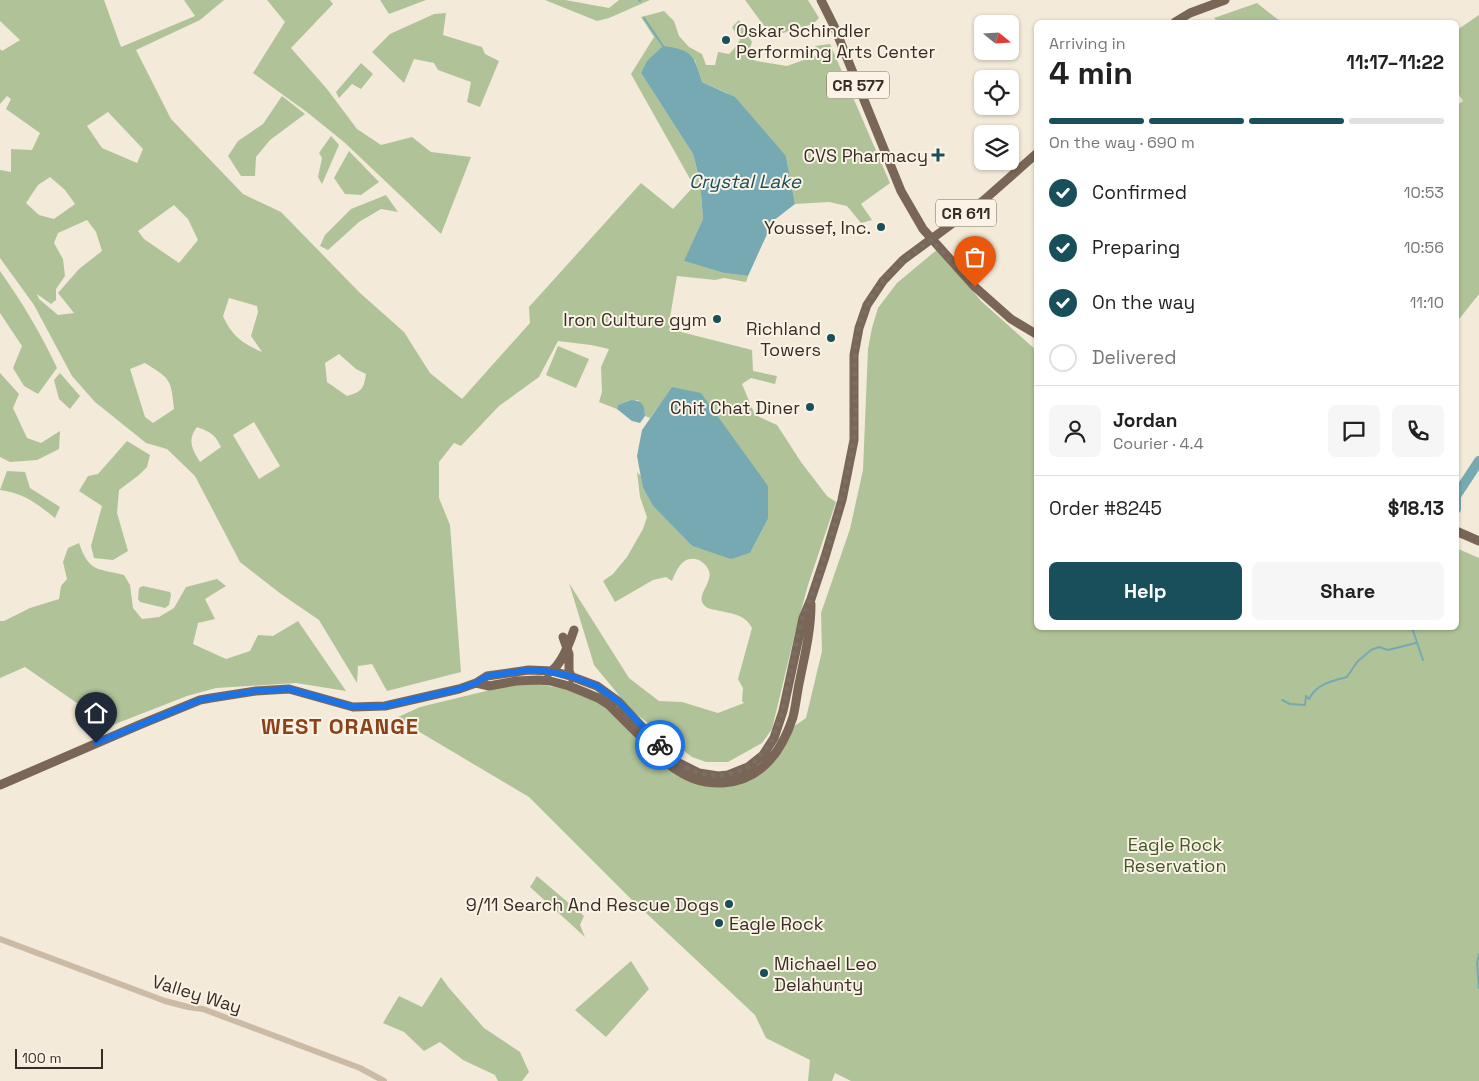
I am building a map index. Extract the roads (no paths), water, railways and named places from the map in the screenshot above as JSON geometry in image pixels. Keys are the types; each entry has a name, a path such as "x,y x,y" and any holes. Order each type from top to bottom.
{"main road":[{"name":"CR 577","path":"821,0 834,26 901,191 918,221 931,240 982,294 1012,319 1034,333"},
{"path":"1178,20 1190,13 1225,0"},
{"name":"CR 611","path":"0,785 200,700 256,691 289,689 349,706 372,707 396,704 476,683 487,676 528,670 552,671 597,686 619,702 673,760 699,773 718,776 728,775 748,766 763,755 774,738 783,711 802,618 811,599 833,531 847,477 854,432 854,355 857,336 862,319 874,293 903,260 984,200 1034,156"},
{"path":"1459,532 1479,542"},
{"name":"CR 611","path":"476,683 488,686 527,680 569,686 598,698 614,709 668,764 690,778 702,782 716,783 742,780 768,764 776,754 793,715 806,650 811,616 811,599"},
{"path":"492,685 503,678 541,675 555,669 567,648 574,630"},
{"path":"563,637 569,654 570,676 591,690 598,698"},
{"path":"787,688 798,686 795,683 800,653 797,645"}],"street":[{"name":"Valley Way","path":"0,938 164,1001 203,1009 360,1068 384,1081"}],"water":[{"name":"Crystal Lake","path":"663,46 681,50 691,55 702,82 735,97 786,156 795,204 773,221 748,276 724,273 684,261 703,219 700,181 693,154 641,73 647,61"},
{"path":"672,387 701,393 768,486 768,519 750,553 731,559 692,546 653,506 643,488 637,456 642,430"},
{"path":"631,400 640,402 643,406 645,416 640,423 632,421 617,409 618,405"}],"waterway":[{"path":"644,18 663,46"},
{"path":"1459,491 1479,461"},
{"path":"1413,630 1423,660"},
{"path":"1282,700 1290,704 1305,705 1306,696 1309,699 1320,687 1347,677 1357,662 1371,650 1379,647 1388,650 1416,643"},
{"path":"1479,954 1477,963 1479,988"}],"place":[{"name":"Oskar Schindler Performing Arts Center","path":"726,40"},
{"name":"CVS Pharmacy","path":"938,155"},
{"name":"Youssef, Inc.","path":"881,227"},
{"name":"Iron Culture gym","path":"717,319"},
{"name":"Richland Towers","path":"831,338"},
{"name":"Chit Chat Diner","path":"810,407"},
{"name":"9/11 Search And Rescue Dogs","path":"729,904"},
{"name":"Eagle Rock","path":"719,923"},
{"name":"Michael Leo Delahunty","path":"764,973"}],"district":[{"name":"WEST ORANGE","path":"340,726"}],"park label":[{"name":"Eagle Rock Reservation","path":"1175,854"}]}
